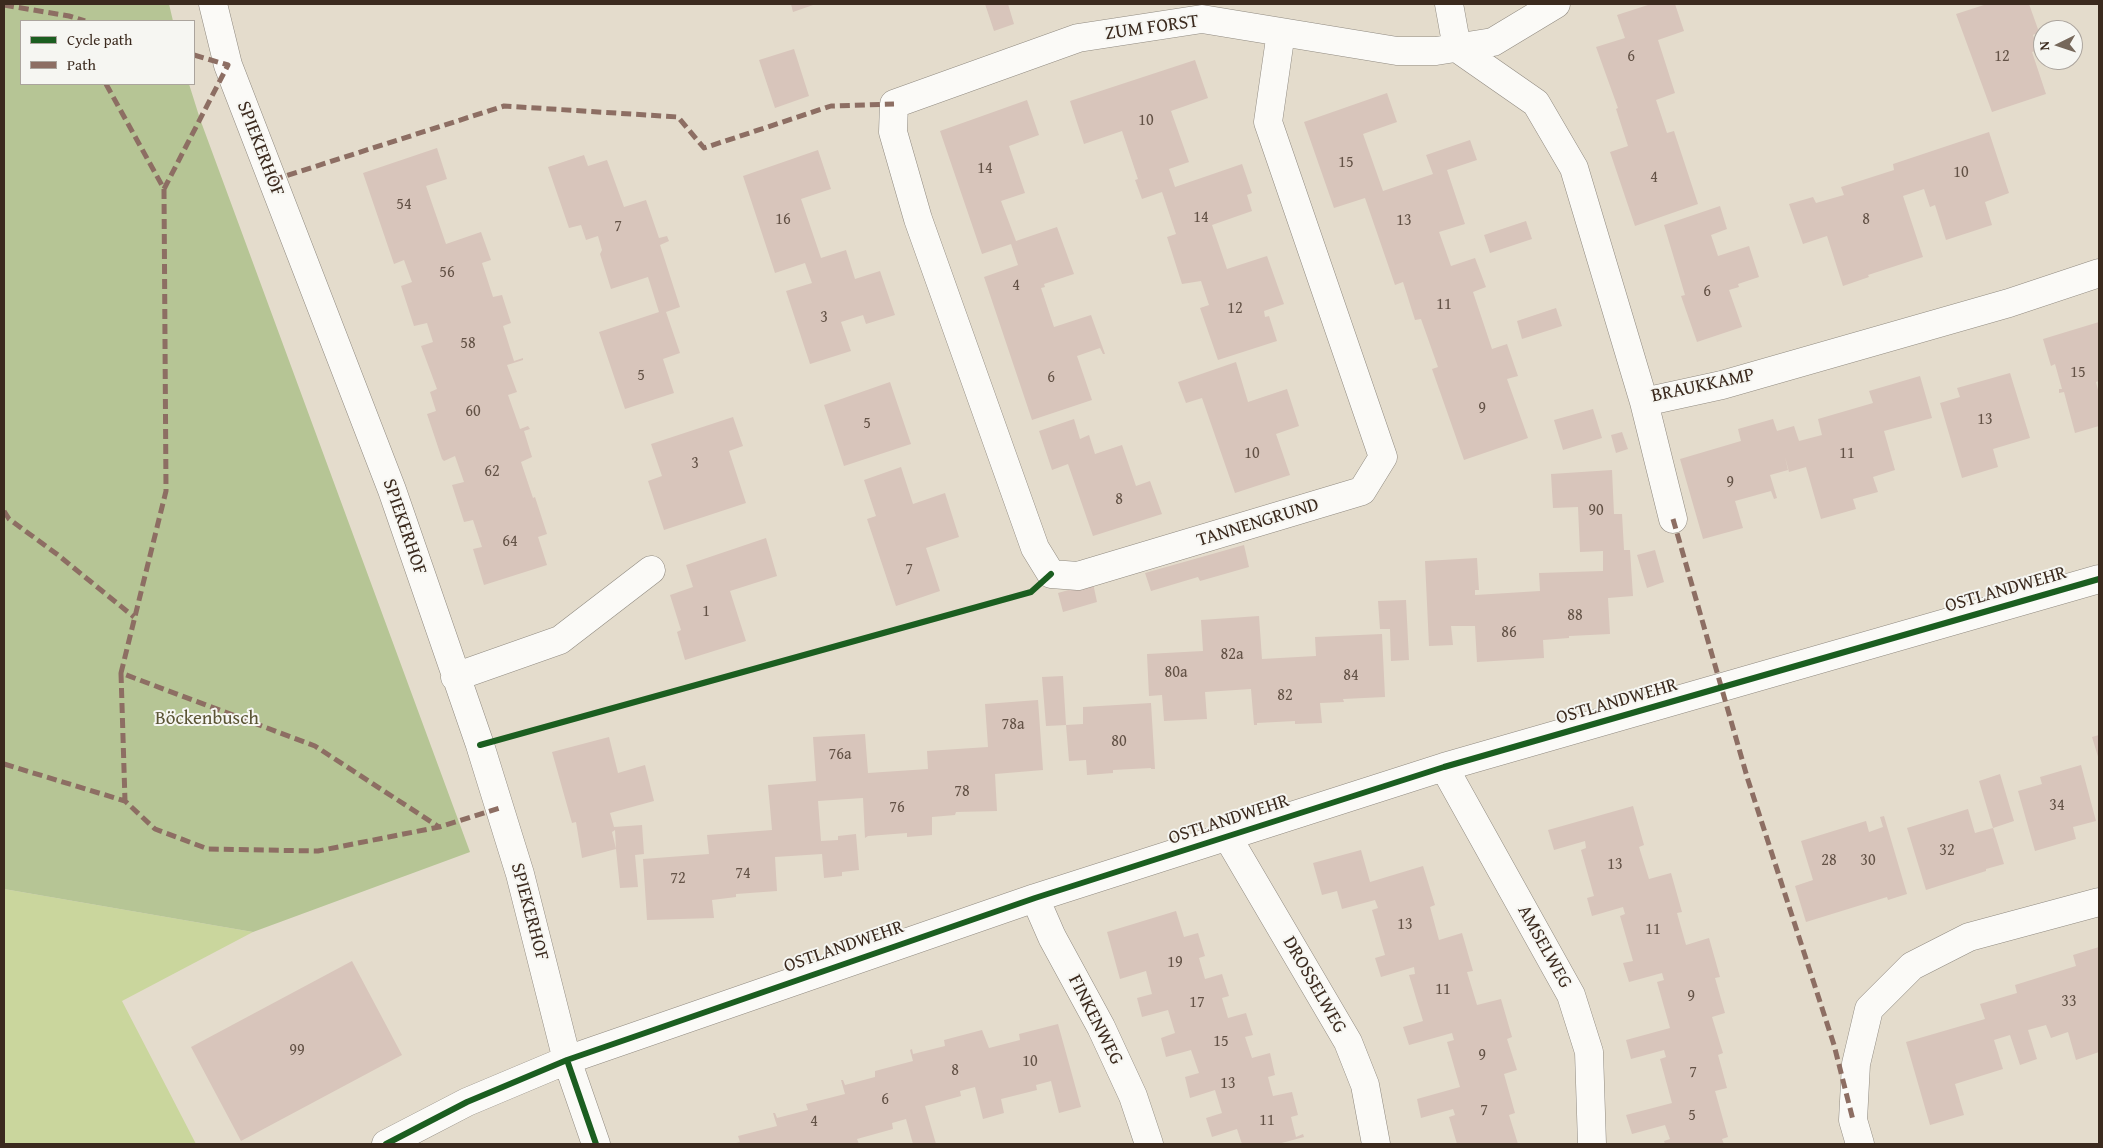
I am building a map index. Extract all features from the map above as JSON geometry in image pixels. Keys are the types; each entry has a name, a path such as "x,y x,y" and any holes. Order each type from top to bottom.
{"street":[{"name":"SPIEKERHOF","path":"213,4 228,66 392,490 480,745 517,864 567,1060 596,1144"},
{"path":"1449,4 1457,48"},
{"name":"ZUM FORST","path":"918,219 893,132 894,104 1078,38 1202,19 1397,51 1436,50 1493,42 1556,4"},
{"name":"TANNENGRUND","path":"918,219 1035,548 1052,574 1078,576 1362,491 1383,457 1268,122 1281,32"},
{"name":"BRAUKKAMP","path":"1457,48 1536,103 1574,168 1644,402 1722,385 2009,303 2099,273"},
{"path":"1644,402 1673,519"},
{"path":"455,677 560,640 651,570"},
{"name":"OSTLANDWEHR","path":"386,1144 467,1102 567,1060 1034,898 1444,767 2099,579"},
{"name":"AMSELWEG","path":"1444,767 1571,995 1589,1052 1592,1144"},
{"name":"DROSSELWEG","path":"1227,836 1348,1042 1365,1085 1376,1144"},
{"name":"FINKENWEG","path":"1034,898 1052,937 1101,1027 1133,1096 1149,1144"},
{"path":"1860,1144 1853,1120 1856,1064 1869,1008 1912,966 1969,937 2099,902"},
{"path":"1141,1144 1149,1144"}],"green space":[{"name":"Böckenbusch","path":"4,4 169,4 173,20 20,20 20,85 189,85 200,119 470,852 253,932 4,889"},
{"path":"4,889 253,932 122,1001 196,1144 4,1144"}],"building":[{"path":"791,4 816,4 793,12"},
{"path":"985,4 1008,4 1014,24 994,31"},
{"path":"1651,4 1675,4 1684,31 1658,40 1675,93 1656,100 1667,133 1674,131 1698,204 1635,226 1610,152 1628,146 1616,109 1618,108 1596,47 1625,38 1617,15"},
{"path":"1987,4 2029,4 2035,20 2033,20 2033,70 2038,70 2046,94 1992,112 1956,14"},
{"path":"794,49 809,96 775,108 759,60"},
{"path":"1195,60 1208,98 1171,111 1189,162 1169,169 1175,187 1242,164 1252,193 1247,195 1252,211 1212,225 1227,269 1267,256 1284,304 1264,311 1265,317 1269,316 1277,341 1218,360 1200,308 1209,305 1201,281 1182,284 1167,237 1176,234 1162,192 1142,199 1135,180 1138,179 1122,131 1084,144 1070,101"},
{"path":"1387,93 1397,122 1363,134 1383,191 1433,174 1426,155 1470,140 1477,160 1447,170 1465,224 1439,232 1451,266 1475,258 1486,287 1473,292 1492,349 1507,344 1518,376 1507,379 1528,438 1464,460 1432,369 1438,367 1421,319 1415,320 1403,282 1395,285 1365,198 1334,208 1304,122"},
{"path":"1027,100 1039,135 1009,146 1025,193 1001,201 1016,241 1057,227 1074,274 1044,284 1045,287 1041,288 1054,327 1091,315 1105,354 1103,354 1100,348 1077,356 1092,400 1032,420 984,277 1018,265 1011,244 982,254 940,131"},
{"path":"1989,132 2009,193 1985,202 1992,225 1946,240 1935,205 1930,207 1924,189 1903,196 1923,257 1868,275 1869,277 1843,286 1827,236 1803,244 1789,204 1813,197 1816,203 1844,195 1841,187 1894,170 1893,164"},
{"path":"437,148 447,179 426,186 446,244 481,232 491,260 482,263 493,297 502,295 511,323 503,326 514,361 523,358 523,360 507,365 517,392 508,395 520,429 528,426 530,429 524,431 532,457 521,462 547,534 538,537 547,565 484,585 473,549 482,547 473,520 464,522 452,485 464,482 455,456 444,461 442,459 427,414 436,411 430,392 437,389 421,346 433,342 427,323 414,326 401,286 412,282 404,260 394,264 363,173"},
{"path":"818,150 831,189 801,199 821,258 846,250 855,279 880,271 895,315 866,324 863,315 841,322 851,351 810,364 786,291 812,283 805,263 775,273 743,176"},
{"path":"584,155 588,166 607,160 624,207 646,200 659,238 667,236 669,241 660,245 680,307 666,312 680,353 663,359 674,393 625,409 599,332 659,312 648,277 611,289 600,254 602,250 598,236 586,240 581,225 569,228 548,167"},
{"path":"1720,206 1727,229 1711,235 1718,256 1749,246 1759,277 1738,284 1739,287 1729,290 1742,327 1697,342 1681,296 1685,295 1664,225"},
{"path":"1526,221 1532,239 1490,253 1484,235"},
{"path":"1556,308 1562,326 1522,339 1517,321"},
{"path":"2099,322 2099,381 2096,382 2099,394 2099,426 2075,433 2064,392 2059,393 2059,389 2062,389 2055,364 2051,366 2043,339"},
{"path":"1236,362 1248,402 1287,389 1299,426 1276,434 1290,475 1235,493 1202,398 1186,403 1178,382"},
{"path":"2010,373 2030,438 1993,449 1998,467 1962,478 1940,403 1960,397 1957,388"},
{"path":"1920,376 1932,418 1884,431 1895,470 1873,477 1878,492 1853,499 1856,509 1821,519 1806,467 1789,472 1785,457 1788,470 1770,475 1777,498 1774,499 1771,491 1735,501 1743,528 1703,539 1680,459 1741,441 1738,429 1773,419 1777,431 1794,426 1799,441 1822,435 1818,419 1873,403 1869,391"},
{"path":"890,382 911,444 844,466 824,405"},
{"path":"1593,409 1602,438 1563,450 1554,420"},
{"path":"733,417 743,446 729,451 746,503 664,530 648,481 662,476 651,444"},
{"path":"1074,419 1080,439 1089,435 1095,454 1122,445 1136,486 1150,481 1162,514 1093,536 1068,464 1052,470 1039,431"},
{"path":"1622,432 1628,449 1616,453 1611,435"},
{"path":"901,467 913,504 945,493 959,537 926,548 940,591 896,606 867,519 876,516 864,480"},
{"path":"1612,470 1614,514 1622,514 1624,550 1630,550 1633,596 1608,598 1610,634 1569,636 1569,638 1543,640 1544,658 1477,662 1475,626 1451,626 1453,645 1429,646 1425,561 1477,558 1479,590 1475,590 1475,595 1540,591 1539,573 1603,571 1603,551 1580,552 1578,507 1553,508 1551,474"},
{"path":"766,538 777,576 730,591 746,641 685,660 677,632 681,630 670,595 693,587 686,565"},
{"path":"1244,545 1249,567 1200,581 1198,577 1151,591 1145,573"},
{"path":"1655,550 1664,582 1647,588 1637,555"},
{"path":"1093,583 1097,602 1063,612 1058,593"},
{"path":"1406,600 1409,660 1391,661 1390,629 1380,629 1378,601"},
{"path":"1259,616 1262,659 1316,656 1315,637 1382,634 1385,697 1343,699 1344,702 1320,703 1322,723 1295,724 1295,721 1257,723 1257,725 1254,725 1251,689 1205,692 1207,719 1164,721 1162,695 1149,696 1147,654 1203,651 1201,620"},
{"path":"1063,676 1066,725 1046,726 1042,677"},
{"path":"1038,700 1043,770 995,774 997,811 956,812 955,815 932,817 932,835 907,837 907,833 868,836 865,838 863,798 818,801 821,841 838,840 838,836 856,834 859,870 842,872 842,876 824,878 822,854 775,857 777,891 736,894 736,897 712,900 714,918 647,920 643,859 709,854 707,835 772,830 768,785 816,781 813,737 865,734 868,773 928,769 927,751 988,747 985,704"},
{"path":"1151,703 1155,769 1113,770 1113,773 1087,775 1086,760 1069,761 1066,725 1083,724 1083,707"},
{"path":"2099,735 2099,760 2092,737"},
{"path":"609,737 618,773 645,765 654,801 610,813 614,827 642,825 644,854 635,855 638,887 620,888 616,849 582,858 576,822 572,823 552,752","holes":["615,830 616,849 612,832"]},
{"path":"2081,765 2096,821 2073,827 2076,839 2035,851 2018,791 2042,784 2040,777"},
{"path":"2000,774 2014,821 1993,828 1979,781"},
{"path":"1633,806 1644,845 1639,847 1649,879 1671,873 1682,912 1677,913 1686,945 1709,938 1720,977 1715,978 1725,1013 1712,1017 1723,1053 1718,1055 1727,1088 1715,1091 1728,1137 1722,1139 1724,1144 1665,1144 1664,1141 1670,1139 1665,1125 1632,1134 1626,1115 1672,1103 1660,1059 1666,1057 1664,1050 1631,1059 1626,1040 1670,1028 1657,982 1664,980 1662,973 1629,982 1623,963 1633,961 1620,916 1625,914 1623,907 1592,916 1587,898 1594,896 1581,850 1586,848 1585,841 1554,850 1548,830"},
{"path":"1968,809 1975,833 1993,828 2004,864 1926,890 1907,828"},
{"path":"1884,816 1907,894 1888,900 1887,897 1806,922 1795,886 1813,880 1801,841 1866,821 1869,832 1883,827 1880,817"},
{"path":"1361,850 1370,882 1423,866 1435,905 1430,907 1439,940 1462,933 1473,971 1467,972 1477,1005 1501,999 1512,1037 1507,1039 1517,1070 1504,1074 1515,1113 1509,1115 1518,1144 1457,1144 1449,1117 1455,1115 1453,1109 1421,1118 1417,1099 1460,1087 1447,1042 1454,1040 1452,1033 1409,1045 1403,1027 1423,1021 1409,975 1415,974 1414,967 1381,977 1375,958 1385,955 1372,910 1378,908 1375,900 1342,909 1337,891 1322,895 1313,863"},
{"path":"1176,911 1184,937 1198,933 1205,956 1199,958 1205,979 1222,974 1229,996 1222,998 1228,1018 1246,1013 1253,1035 1245,1037 1252,1058 1270,1053 1275,1075 1268,1077 1273,1096 1292,1092 1298,1115 1291,1117 1296,1137 1303,1134 1304,1137 1278,1144 1242,1144 1237,1129 1212,1137 1206,1118 1222,1113 1215,1090 1190,1098 1185,1077 1199,1073 1191,1050 1166,1057 1161,1038 1175,1033 1168,1010 1142,1017 1137,998 1152,994 1146,971 1120,979 1107,932"},
{"path":"2099,947 2099,1052 2076,1060 2068,1032 2051,1038 2046,1025 2028,1030 2037,1059 2020,1065 2010,1035 1994,1040 2003,1069 1955,1084 1964,1115 1930,1125 1906,1042 1985,1019 1980,1004 2017,993 2015,985 2076,966 2073,955"},
{"path":"352,961 402,1055 241,1141 191,1047"},
{"path":"1058,1024 1081,1107 1059,1113 1051,1081 1036,1085 1037,1090 1001,1099 1004,1113 983,1119 975,1087 960,1091 961,1096 925,1106 936,1144 913,1144 906,1119 892,1123 893,1129 857,1139 859,1144 732,1144 740,1142 738,1136 777,1126 773,1113 775,1113 777,1118 808,1110 806,1104 845,1094 841,1080 843,1080 845,1085 875,1077 875,1071 913,1061 910,1050 912,1049 913,1054 945,1046 944,1040 982,1030 989,1048 1020,1040 1019,1034"}],"marked path":[{"path":"4,5 69,16 82,20"},
{"path":"164,189 228,65 195,55"},
{"path":"107,85 164,189 166,491 121,673 315,746 439,827"},
{"path":"273,180 504,106 678,117 704,148 831,106 894,104"},
{"path":"4,511 9,519 58,555 134,617"},
{"path":"1673,519 1748,780 1834,1045 1853,1120"},
{"path":"121,673 125,801"},
{"path":"4,764 125,801 155,829 208,849 318,851 439,827 500,808"}],"cycle path":[{"path":"480,745 1031,592 1051,574"},
{"path":"386,1144 467,1102 567,1060 1035,898 1444,767 2099,579"},
{"path":"567,1060 596,1144"}]}
